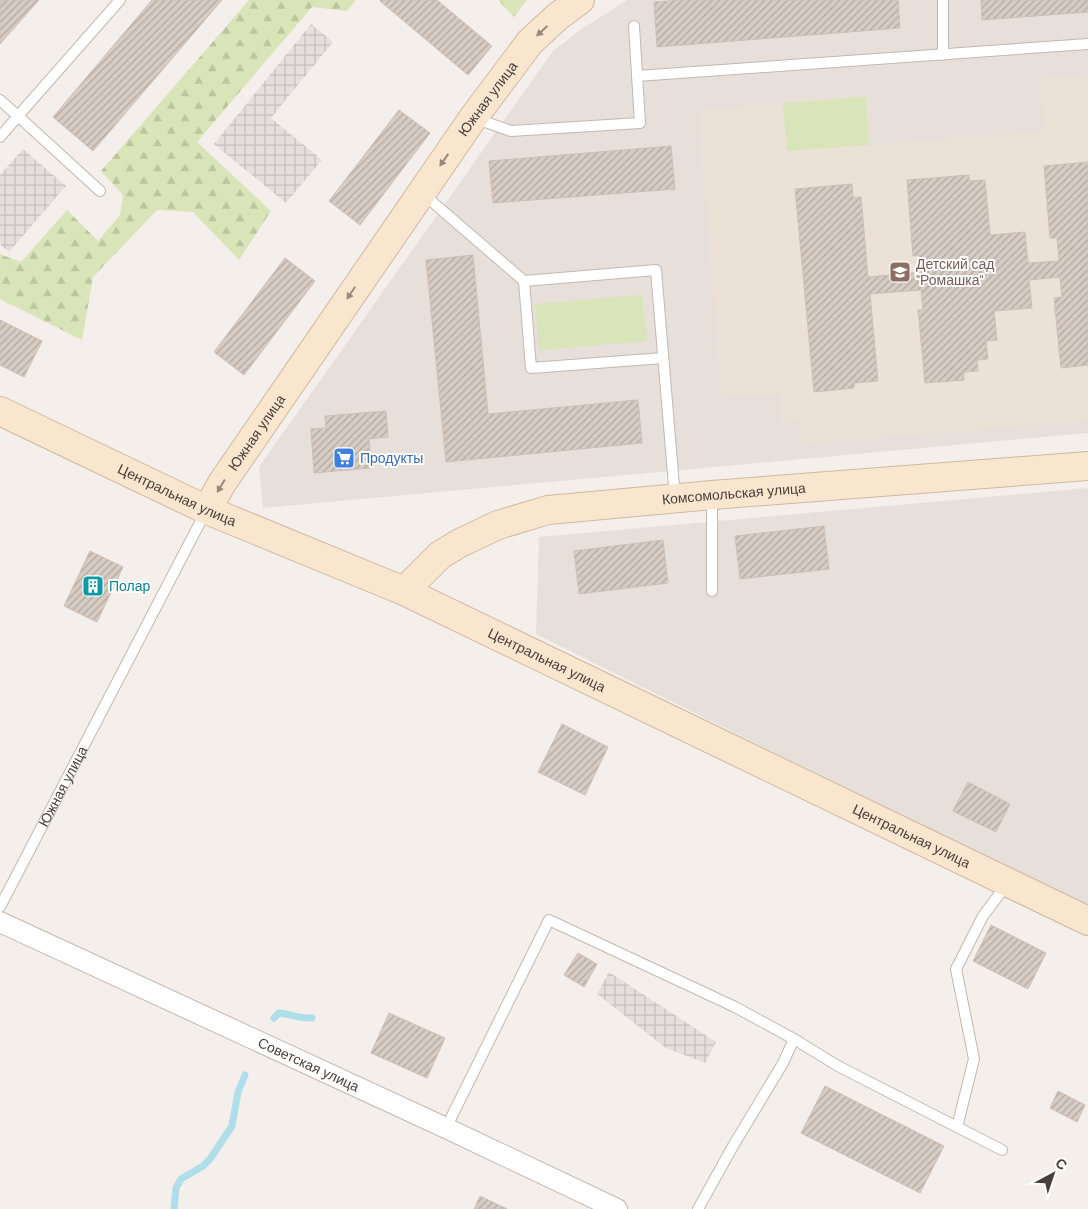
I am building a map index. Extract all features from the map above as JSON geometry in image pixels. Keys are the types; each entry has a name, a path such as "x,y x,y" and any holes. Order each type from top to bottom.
{"street":[{"name":"Южная улица","path":"207,510 227,475 473,118 530,42 556,17 580,0"},
{"name":"Центральная улица","path":"0,410 207,510 404,591 1088,922"},
{"name":"Комсомольская улица","path":"404,591 440,554 498,525 548,510 675,498 1088,466"},
{"name":"Советская улица","path":"0,922 617,1209"}],"lane":[{"path":"0,137 120,0"},
{"path":"943,0 943,54"},
{"path":"473,118 511,131 640,123 634,26"},
{"path":"637,76 1088,44"},
{"path":"0,100 100,191"},
{"path":"421,192 524,280 656,270 675,498"},
{"path":"524,280 531,368 663,358"},
{"path":"712,495 712,591"},
{"name":"Южная улица","path":"0,907 207,510"},
{"path":"957,1127 974,1059 956,969 983,916 1008,883"},
{"path":"446,1128 549,920 735,1007 794,1039 838,1066 1002,1150"},
{"path":"698,1209 783,1063 794,1039"}],"shaded area":[{"path":"627,0 1088,0 1088,433 263,508 259,467 553,51 583,28"},
{"path":"311,24 333,42 271,118 322,160 286,203 214,144"},
{"name":"Детский сад \"Ромашка\"","path":"1088,74 1088,421 802,444 800,421 782,422 779,394 722,398 699,110 783,103 787,151 1044,131 1040,78"},
{"path":"23,149 66,186 9,252 0,244 0,175"},
{"path":"1088,488 1088,909 536,634 539,537"},
{"path":"609,972 716,1042 705,1063 666,1048 597,994"}],"green space":[{"path":"249,0 356,0 347,11 312,7 197,142 271,211 239,260 193,212 157,210 93,277 82,340 0,299 0,254 21,262 67,210 98,241 120,215 123,195 101,171"},
{"path":"498,0 527,0 514,17"},
{"path":"866,97 869,145 787,151 783,103"},
{"path":"642,295 647,341 539,350 535,304"}],"building":[{"path":"0,0 39,0 0,44"},
{"path":"152,0 222,0 93,151 53,117"},
{"path":"381,0 437,0 492,46 468,75"},
{"path":"684,0 898,0 900,28 657,47 654,2"},
{"path":"981,0 1088,0 1088,12 982,20"},
{"path":"399,110 430,133 360,225 329,201"},
{"path":"671,146 675,189 493,203 489,161"},
{"path":"1088,162 1088,365 1061,368 1054,298 1062,297 1060,277 1029,280 1032,308 994,311 997,340 986,341 988,359 977,360 978,371 964,372 964,380 925,383 918,310 923,310 921,290 870,294 878,381 854,383 854,388 814,392 795,189 852,184 853,197 861,197 868,277 921,272 919,255 913,256 907,180 969,175 969,181 985,180 990,235 1025,232 1028,263 1059,261 1057,238 1050,238 1044,166"},
{"path":"473,255 488,414 638,400 642,443 446,462 426,260"},
{"path":"285,258 315,281 244,375 214,352"},
{"path":"0,320 42,341 24,377 0,365"},
{"path":"386,411 388,437 369,439 371,468 314,473 311,429 326,428 325,416"},
{"path":"824,526 829,569 740,579 735,536"},
{"path":"663,540 668,583 579,594 574,551"},
{"name":"Полар","path":"90,551 123,567 97,622 64,606"},
{"path":"562,724 608,747 585,795 538,772"},
{"path":"968,782 1010,804 996,832 953,811"},
{"path":"991,925 1046,953 1028,989 973,961"},
{"path":"578,953 597,964 584,987 564,975"},
{"path":"389,1013 445,1038 427,1078 371,1053"},
{"path":"825,1086 944,1146 920,1193 801,1133"},
{"path":"1058,1091 1085,1105 1077,1122 1050,1108"},
{"path":"480,1196 507,1209 474,1209"}],"waterway":[{"path":"274,1018 279,1013 312,1018"},
{"path":"174,1209 176,1188 181,1179 203,1166 210,1159 232,1126 238,1092 245,1075"}],"place":[{"name":"Детский сад \"Ромашка\"","path":"900,272"},
{"name":"Продукты","path":"344,458"},
{"name":"Полар","path":"93,586"}]}
